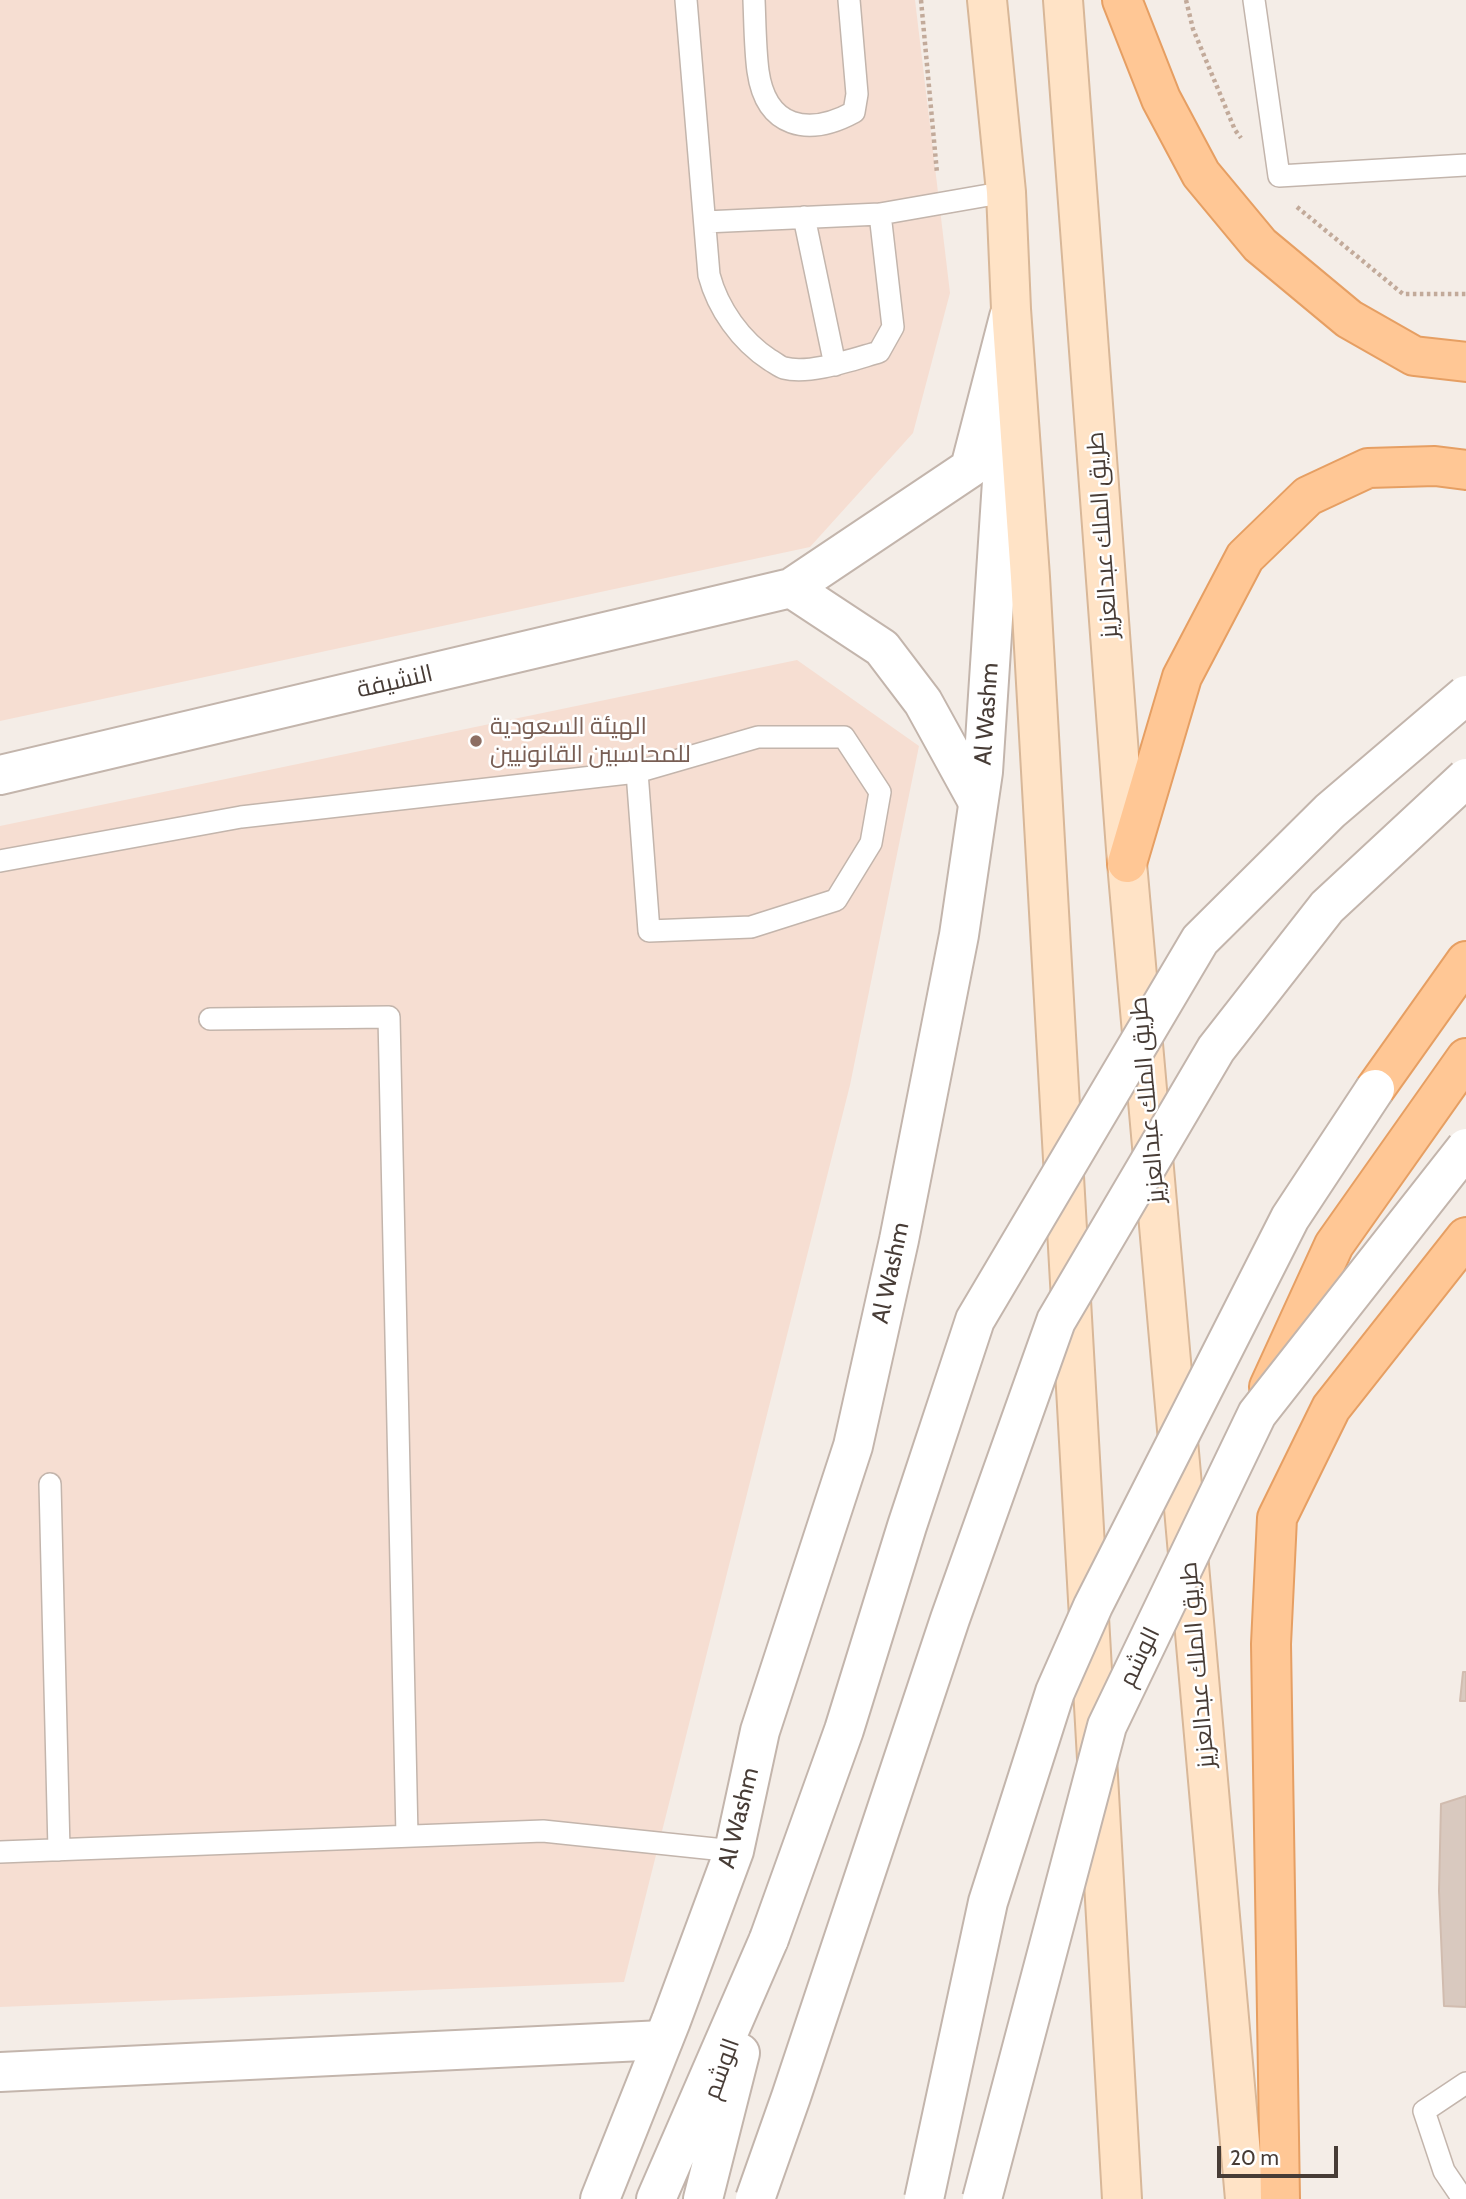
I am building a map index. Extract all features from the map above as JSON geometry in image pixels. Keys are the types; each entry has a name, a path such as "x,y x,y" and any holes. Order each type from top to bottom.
{"main road":[{"path":"987,0 1006,192 1011,309 1031,591 1122,2199"},
{"name":"طريق الملك عبدالعزيز","path":"1063,0 1127,863 1244,2199"},
{"path":"1122,0 1161,99 1201,174 1260,245 1349,319 1466,388"},
{"path":"1414,356 1466,362"},
{"path":"1127,863 1182,677 1245,556 1308,496 1368,468 1435,466 1466,470"},
{"path":"1376,1089 1466,961"},
{"path":"1257,1414 1334,1245 1466,1058"},
{"path":"1280,2199 1271,1644 1277,1518 1331,1408 1466,1237"}],"street":[{"path":"978,802 923,702 882,648 791,588 970,468 1011,309"},
{"name":"Al Washm","path":"600,2199 734,1851 760,1731 853,1446 907,1200 959,935 983,772 1001,520 1011,309"},
{"name":"النشيفة","path":"0,775 791,588"},
{"path":"656,2199 769,1939 844,1730 975,1320 1200,940 1330,811 1466,695"},
{"path":"755,2199 950,1619 1056,1321 1216,1049 1327,907 1466,778"},
{"path":"924,2199 988,1902 1055,1692 1093,1606 1290,1218 1376,1089"},
{"name":"الوشم","path":"982,2199 1107,1726 1257,1414 1466,1148"},
{"path":"703,2199 769,1939"},
{"name":"الوشم","path":"674,2199 769,1939"},
{"path":"0,2071 663,2040"}],"lane":[{"path":"686,0 709,275 714,294 752,348 783,368 835,365 879,352 893,327 880,214"},
{"path":"754,0 758,73 767,99 777,113 790,123 813,127 854,112 857,94 849,0"},
{"path":"1254,0 1279,176 1466,165"},
{"path":"705,222 880,214 1006,192"},
{"path":"804,217 835,365"},
{"path":"0,861 241,817 637,772 758,737 844,737 880,792 871,843 836,900 751,927 649,931 637,772"},
{"path":"210,1019 389,1017 407,1836"},
{"path":"50,1484 59,1850"},
{"path":"0,1852 542,1831 734,1851"},
{"path":"1463,2199 1444,2171 1424,2111 1466,2083"}],"path":[{"path":"921,0 940,203"}],"shaded area":[{"path":"0,0 915,0 950,293 913,433 810,547 0,721"},
{"path":"797,660 919,746 850,1085 624,1982 0,2007 0,826"}],"building":[{"path":"1463,1672 1466,1672 1466,1701 1460,1701"},
{"path":"1466,1796 1466,2007 1444,2006 1439,1891 1441,1804"}],"place":[{"name":"الهيئة السعودية للمحاسبين القانونيين","path":"476,741"}]}
